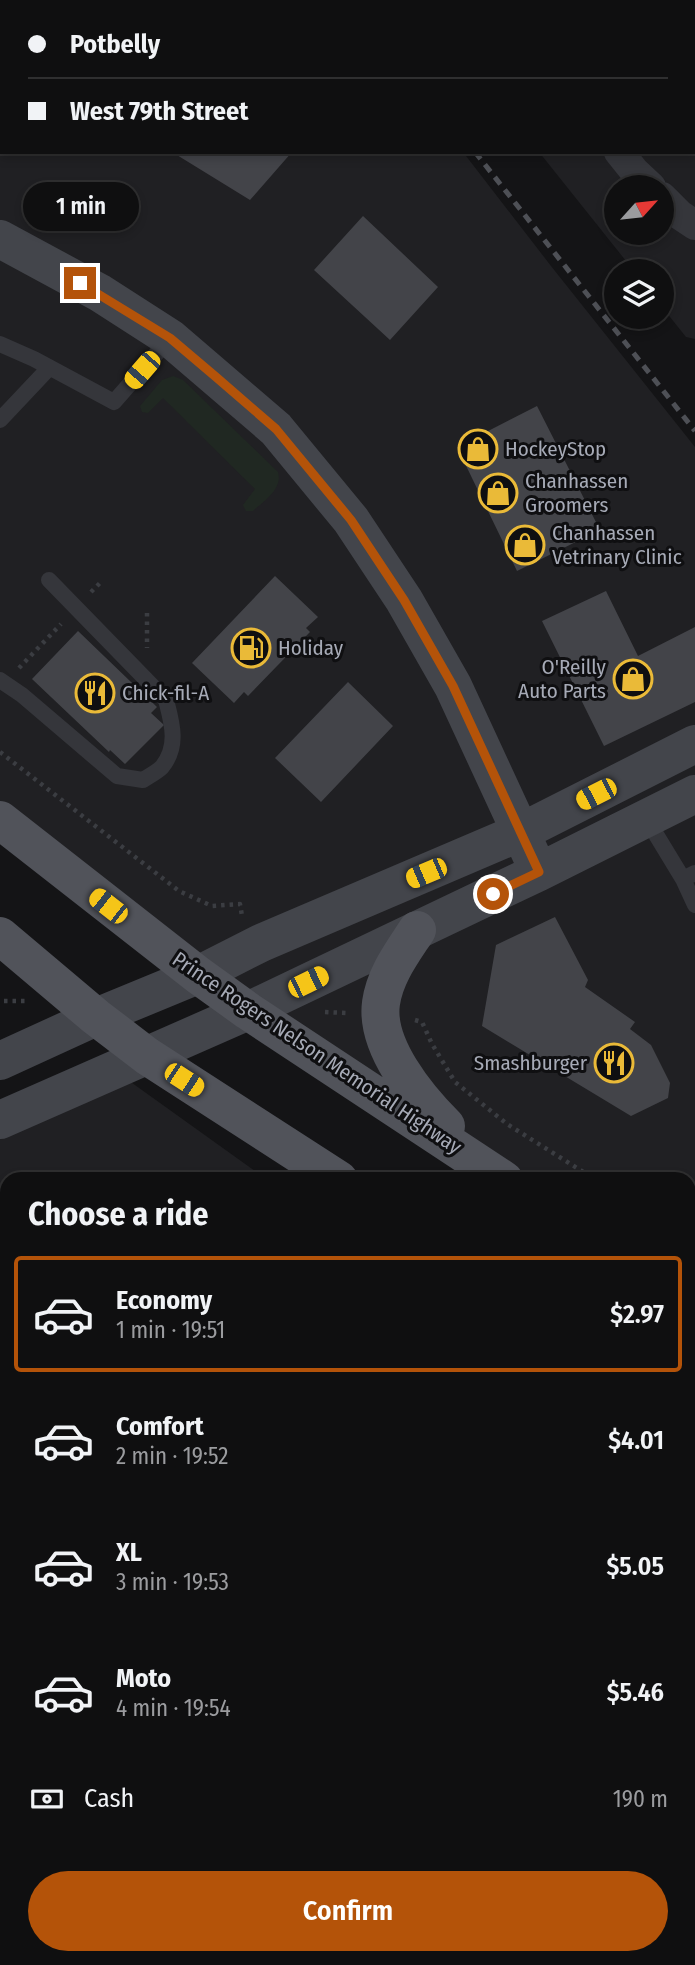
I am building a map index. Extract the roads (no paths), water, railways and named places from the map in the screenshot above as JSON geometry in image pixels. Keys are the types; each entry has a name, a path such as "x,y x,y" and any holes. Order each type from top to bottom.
{"main road":[{"name":"Prince Rogers Nelson Memorial Highway","path":"0,820 248,1011 492,1172"},
{"path":"417,930 392,969 382,1002 383,1029 392,1055 413,1088 443,1123 495,1172"},
{"path":"0,936 147,1056 327,1172"}],"street":[{"path":"620,154 638,175"},
{"path":"674,209 695,225"},
{"path":"0,239 100,293 170,338 276,429 351,520 404,600 453,686 539,872"},
{"path":"0,1061 96,1017 198,975 261,943 521,832 695,744"},
{"path":"0,1120 248,1011 695,794"}],"lane":[{"path":"0,344 114,402 170,338"},
{"path":"0,420 49,368"},
{"path":"3,682 32,703 117,776 143,780 162,767 174,744 172,719 166,700 49,580"},
{"path":"645,818 689,876 695,905"}],"railway":[{"path":"477,154 695,431"}],"place":[{"name":"HockeyStop","path":"478,449"},
{"name":"Chanhassen Groomers","path":"498,493"},
{"name":"Chanhassen Vetrinary Clinic","path":"525,545"},
{"name":"Holiday","path":"251,648"},
{"name":"O'Reilly Auto Parts","path":"633,679"},
{"name":"Chick-fil-A","path":"95,693"},
{"name":"Smashburger","path":"614,1063"}]}
